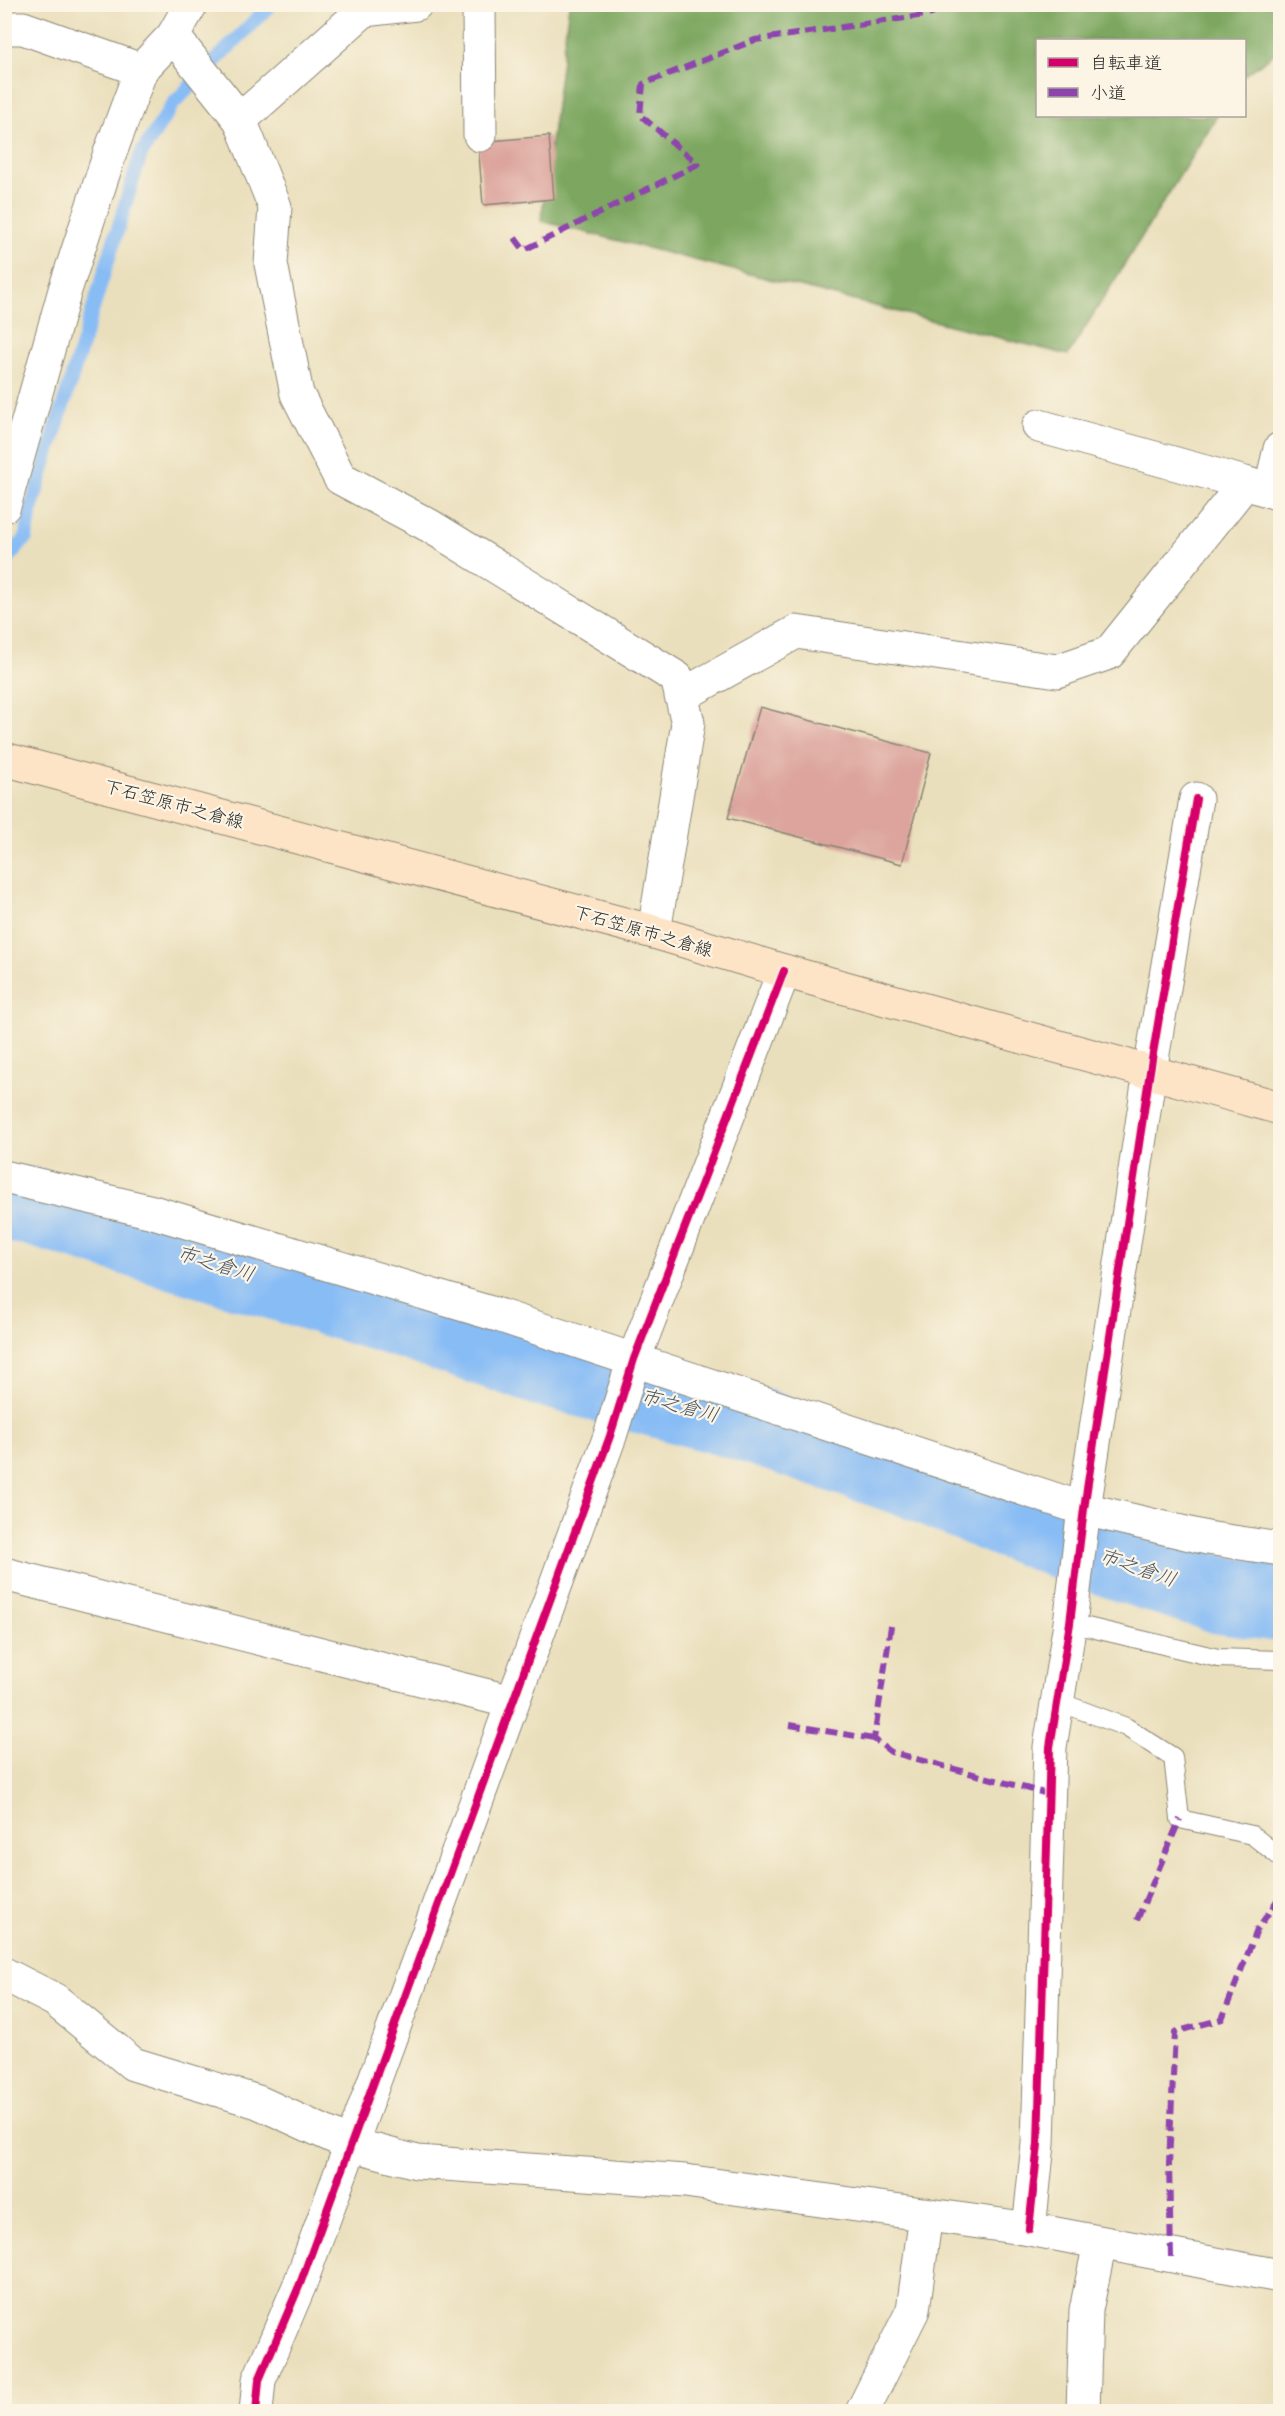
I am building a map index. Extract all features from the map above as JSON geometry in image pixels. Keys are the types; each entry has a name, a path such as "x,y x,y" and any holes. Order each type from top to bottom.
{"main road":[{"name":"下石笠原市之倉線","path":"4,759 654,932 784,971 1281,1108"}],"street":[{"path":"4,506 65,290 110,153 141,70 173,36 191,4"},
{"path":"240,120 364,10 416,4"},
{"path":"479,4 480,135"},
{"path":"4,28 23,28 141,70"},
{"path":"173,36 240,120 275,207 271,264 297,394 340,478 430,526 677,678 688,723 654,932"},
{"path":"1039,426 1265,489"},
{"path":"681,696 796,632 1057,671 1109,653 1265,489 1281,449"},
{"path":"1029,2229 1038,2144 1050,1747 1150,1071 1196,799"},
{"path":"256,2412 259,2380 300,2284 610,1436 634,1359 784,971"},
{"path":"4,1177 153,1212 501,1316 1084,1509 1207,1538 1281,1549"},
{"path":"4,1574 512,1702"},
{"path":"4,1974 56,2000 133,2064 258,2102 350,2144 417,2162 685,2181 1029,2229 1281,2277"},
{"path":"862,2412 913,2310 926,2214"},
{"path":"1083,2412 1086,2310 1100,2243"}],"lane":[{"path":"1070,1614 1218,1658 1281,1660"},
{"path":"1057,1701 1126,1727 1173,1757 1180,1819 1252,1835 1281,1857"}],"green space":[{"path":"569,5 1280,5 1280,49 1246,74 1246,39 1036,39 1036,117 1216,117 1068,355 541,221"}],"building":[{"path":"549,136 554,199 483,205 478,142"},
{"path":"760,707 931,753 902,864 728,818"}],"waterway":[{"path":"4,563 26,538 32,506 141,154 173,104 271,4"},
{"name":"市之倉川","path":"4,1203 32,1207 417,1324 545,1368 746,1423 914,1480 1008,1520 1126,1564 1221,1595 1280,1603"}],"marked path":[{"path":"515,238 524,250 698,164 640,115 643,84 755,40 932,14 936,4"},
{"path":"891,1626 874,1739 891,1752 1048,1794"},
{"path":"790,1725 874,1739"},
{"path":"1137,1920 1180,1819"},
{"path":"1171,2257 1169,2164 1175,2032 1222,2019 1257,1930 1280,1896"}],"cycle path":[{"path":"1029,2229 1038,2144 1050,1747 1150,1071 1196,799"},
{"path":"256,2412 259,2380 300,2284 610,1436 634,1359 784,971"}]}
